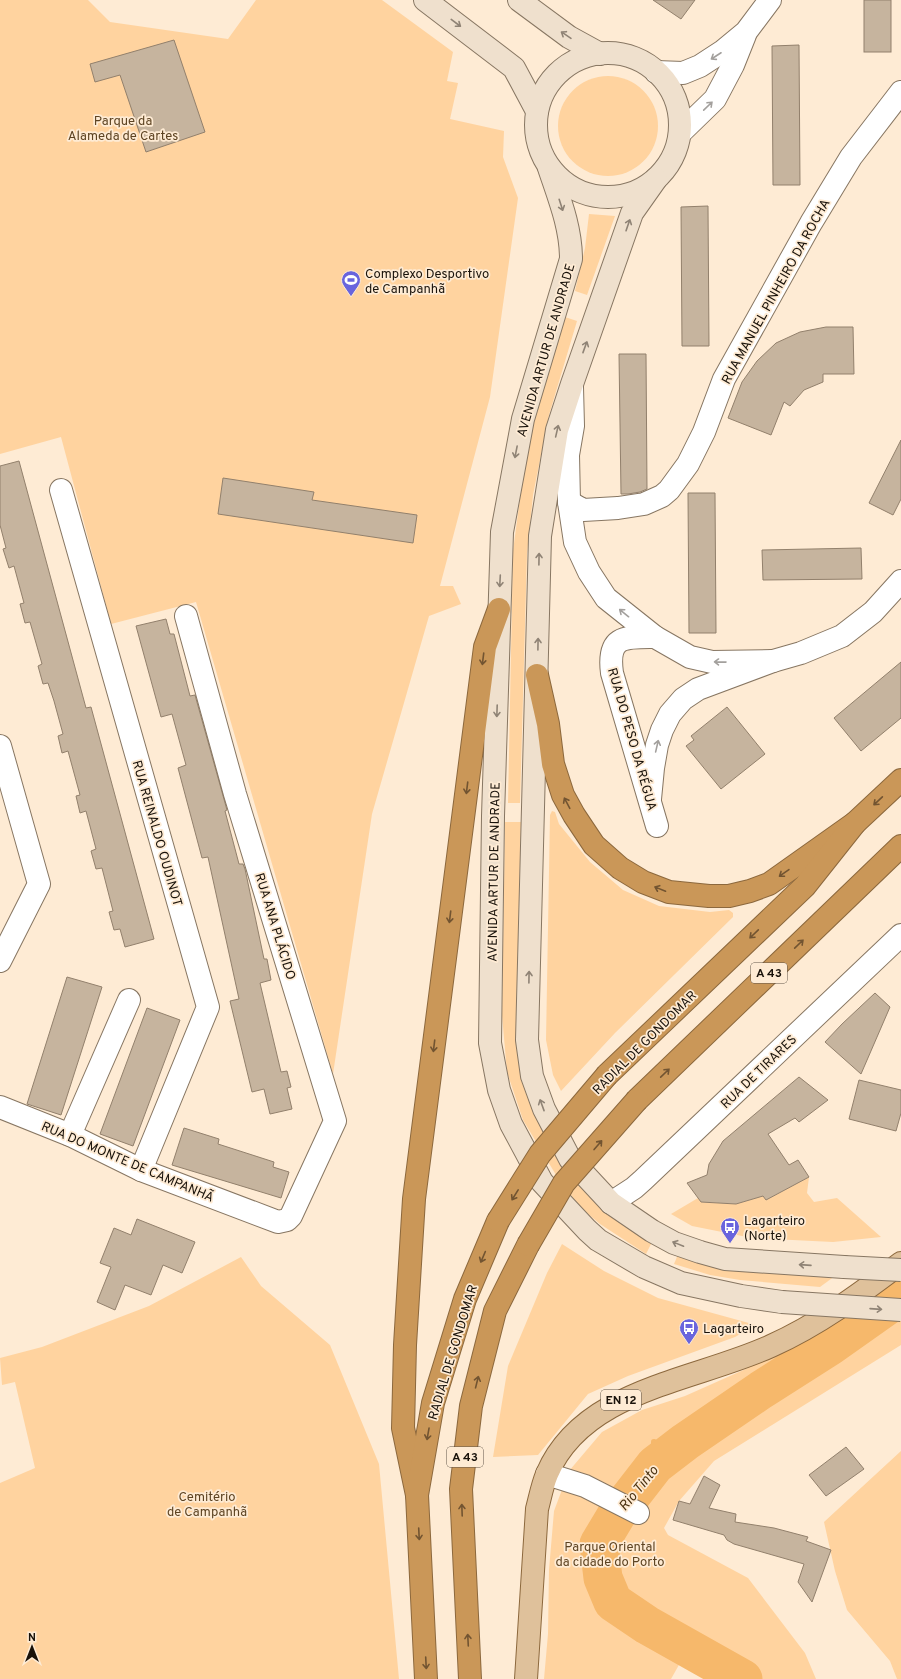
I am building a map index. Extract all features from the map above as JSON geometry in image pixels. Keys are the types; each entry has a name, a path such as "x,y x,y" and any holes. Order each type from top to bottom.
{"highway":[{"path":"417,1495 403,1428 414,1199 485,647 499,609"},
{"path":"537,675 548,724 553,764 563,795 574,815 594,844 620,868 643,882 669,892 688,894 729,896 750,891 769,884 855,823"},
{"name":"RADIAL DE GONDOMAR","path":"426,1679 417,1495 436,1396 465,1299 498,1221 540,1154 607,1076 805,886 855,823 901,780"},
{"name":"A 43","path":"470,1679 461,1489 471,1406 495,1311 528,1245 564,1183 637,1100 901,846"}],"main road":[{"path":"425,0 514,68 537,111"},
{"path":"519,0 569,37 600,54"},
{"path":"656,179 636,192 612,198 588,195 566,185 549,168 540,150 535,131 537,111 545,89 559,72 578,60 600,54 620,55 640,61 656,72 670,89 679,111 680,133 666,168 656,179 632,213 572,384 557,430 540,536 527,1040 532,1076 544,1109 570,1159 611,1203 674,1243 725,1259 901,1270"},
{"name":"AVENIDA ARTUR DE ANDRADE","path":"549,168 569,228 571,259 522,419 502,532 490,1043 499,1090 511,1124 542,1182 598,1240 644,1267 681,1284 741,1296 782,1302 901,1310"},
{"name":"EN 12","path":"526,1679 537,1509 547,1474 556,1456 568,1439 584,1424 627,1397 745,1357 772,1346 817,1322 874,1284 901,1263"}],"street":[{"path":"656,72 683,73 700,66 723,51 746,32 770,0"},
{"path":"680,133 715,99 733,65 746,32"},
{"name":"RUA MANUEL PINHEIRO DA ROCHA","path":"569,502 583,510 618,508 644,504 658,498 669,490 688,464 704,432 724,379 811,223 851,157 901,92"},
{"path":"572,384 573,426 568,456 569,502 575,542 589,572 606,598 655,636 690,657 712,662 773,661"},
{"name":"RUA REINALDO OUDINOT","path":"61,490 208,1007 141,1170"},
{"path":"650,798 657,745 662,730 670,714 683,699 698,689 773,661 801,653 842,636 873,612 901,581"},
{"name":"RUA ANA PLÁCIDO","path":"186,616 235,794 335,1121 291,1216 287,1220 278,1222"},
{"name":"RUA DO PESO DA RÉGUA","path":"655,636 634,637 618,642 613,648 611,663 612,673 657,826"},
{"path":"0,746 39,884 0,961"},
{"name":"RUA DE TIRARES","path":"611,1203 634,1188 643,1180 901,935"},
{"path":"70,1136 129,1000"},
{"name":"RUA DO MONTE DE CAMPANHÃ","path":"0,1107 70,1136 141,1170 278,1222"},
{"path":"547,1474 585,1486 638,1513"}],"green space":[{"name":"Parque da Alameda de Cartes","path":"0,0 88,0 110,22 228,39 256,0 382,0 453,52 447,81 458,83 450,119 504,131 503,157 518,198 490,397 440,586 453,586 461,604 429,616 372,814 333,1074 196,602 111,624 61,437 0,454"},
{"path":"608,76 618,77 636,84 650,98 657,116 657,136 650,154 636,168 618,175 608,176 598,175 580,168 566,154 559,136 558,126 559,116 566,98 580,84 598,77"},
{"path":"589,214 615,216 587,295 575,291 585,248"},
{"path":"565,317 577,321 549,415 533,495 527,554 520,803 508,803 513,551 521,491 537,405"},
{"path":"552,811 555,812 559,824 590,862 623,890 659,906 710,912 729,910 733,913 733,917 615,1033 561,1091 553,1075 546,1040 550,815"},
{"path":"505,822 521,822 516,1022 519,1057 527,1092 653,1240 646,1254 600,1224 581,1208 559,1180 523,1120 507,1072 502,1015"},
{"path":"809,1177 807,1193 814,1202 837,1198 881,1237 833,1242 752,1238 692,1226 671,1214 698,1198 701,1202 736,1204 763,1196 766,1200"},
{"path":"562,1244 604,1271 658,1298 756,1325 735,1337 628,1376 588,1394 538,1455 493,1457 508,1366 547,1273"},
{"path":"679,1252 839,1273 820,1287 740,1280 710,1275 674,1264"},
{"name":"Cemitério de Campanhã","path":"241,1257 261,1286 330,1345 379,1464 399,1679 0,1679 0,1483 35,1468 15,1382 2,1385 0,1358 42,1347 149,1306"},
{"name":"Parque Oriental da cidade do Porto","path":"901,1279 901,1345 714,1461 679,1501 664,1528 668,1535 748,1578 805,1653 816,1679 708,1679 693,1669 680,1663 671,1679 544,1679 548,1634 549,1570 554,1511 569,1471 602,1432 642,1410 685,1396 748,1368"},
{"path":"901,1451 901,1679 897,1679 890,1661 847,1610 835,1571 824,1522"}],"building":[{"path":"653,0 695,0 681,19"},
{"path":"864,0 891,0 891,52 864,52"},
{"path":"174,40 205,132 146,152 120,75 95,82 90,64"},
{"path":"799,45 800,185 773,185 772,46"},
{"path":"708,206 709,346 682,346 681,207"},
{"path":"826,327 853,327 854,374 823,374 823,382 804,390 790,406 784,402 771,435 728,418 742,382 757,361 776,343 800,332"},
{"path":"619,354 646,354 647,489 628,494 621,494"},
{"path":"901,440 901,499 893,515 869,503"},
{"path":"19,461 86,708 91,707 154,939 125,947 120,929 114,930 109,912 113,911 102,868 96,869 91,851 96,849 86,811 80,813 76,796 80,795 68,751 62,753 58,736 63,734 48,683 43,684 38,666 42,664 30,622 25,623 20,604 24,603 14,566 9,568 3,549 6,548 0,525 0,466"},
{"path":"223,478 314,492 312,500 417,515 413,543 218,514"},
{"path":"688,493 715,493 716,633 689,633"},
{"path":"861,548 862,579 763,580 762,550"},
{"path":"166,619 170,634 174,634 190,696 195,695 227,810 225,811 239,864 243,864 245,869 264,959 267,959 271,980 260,983 281,1072 287,1071 291,1087 287,1088 292,1109 270,1114 264,1089 252,1092 230,1001 239,999 208,857 202,858 178,768 186,765 172,714 161,717 136,626"},
{"path":"901,662 901,718 861,751 834,718"},
{"path":"727,707 765,754 721,789 686,746 694,740 691,736"},
{"path":"67,977 102,987 61,1115 27,1104"},
{"path":"875,993 890,1007 861,1074 825,1042"},
{"path":"147,1008 180,1020 133,1146 100,1134"},
{"path":"799,1077 828,1100 799,1122 795,1118 768,1134 789,1165 798,1160 809,1177 766,1200 763,1196 736,1204 701,1202 687,1183 707,1175 709,1164 723,1141"},
{"path":"859,1080 901,1090 901,1113 896,1131 849,1119"},
{"path":"184,1128 219,1139 218,1144 274,1162 273,1167 289,1172 281,1198 172,1165"},
{"path":"137,1219 195,1242 182,1273 163,1265 151,1295 125,1285 115,1310 97,1302 111,1267 100,1263 114,1228 131,1235"},
{"path":"846,1447 864,1469 826,1496 809,1475"},
{"path":"704,1476 720,1485 709,1508 736,1514 735,1522 774,1528 808,1537 806,1541 831,1550 812,1602 798,1582 804,1564 734,1544 727,1540 724,1535 673,1520 679,1501 690,1504"}],"waterway":[{"name":"Rio Tinto","path":"743,1679 647,1625 613,1602 603,1578 599,1544 617,1514 655,1465 685,1442 761,1390 830,1346 901,1296"},
{"path":"654,1442 655,1465"}],"place":[{"name":"Complexo Desportivo de Campanhã","path":"351,297"},
{"name":"Lagarteiro (Norte)","path":"730,1244"},
{"name":"Lagarteiro","path":"689,1345"}]}
